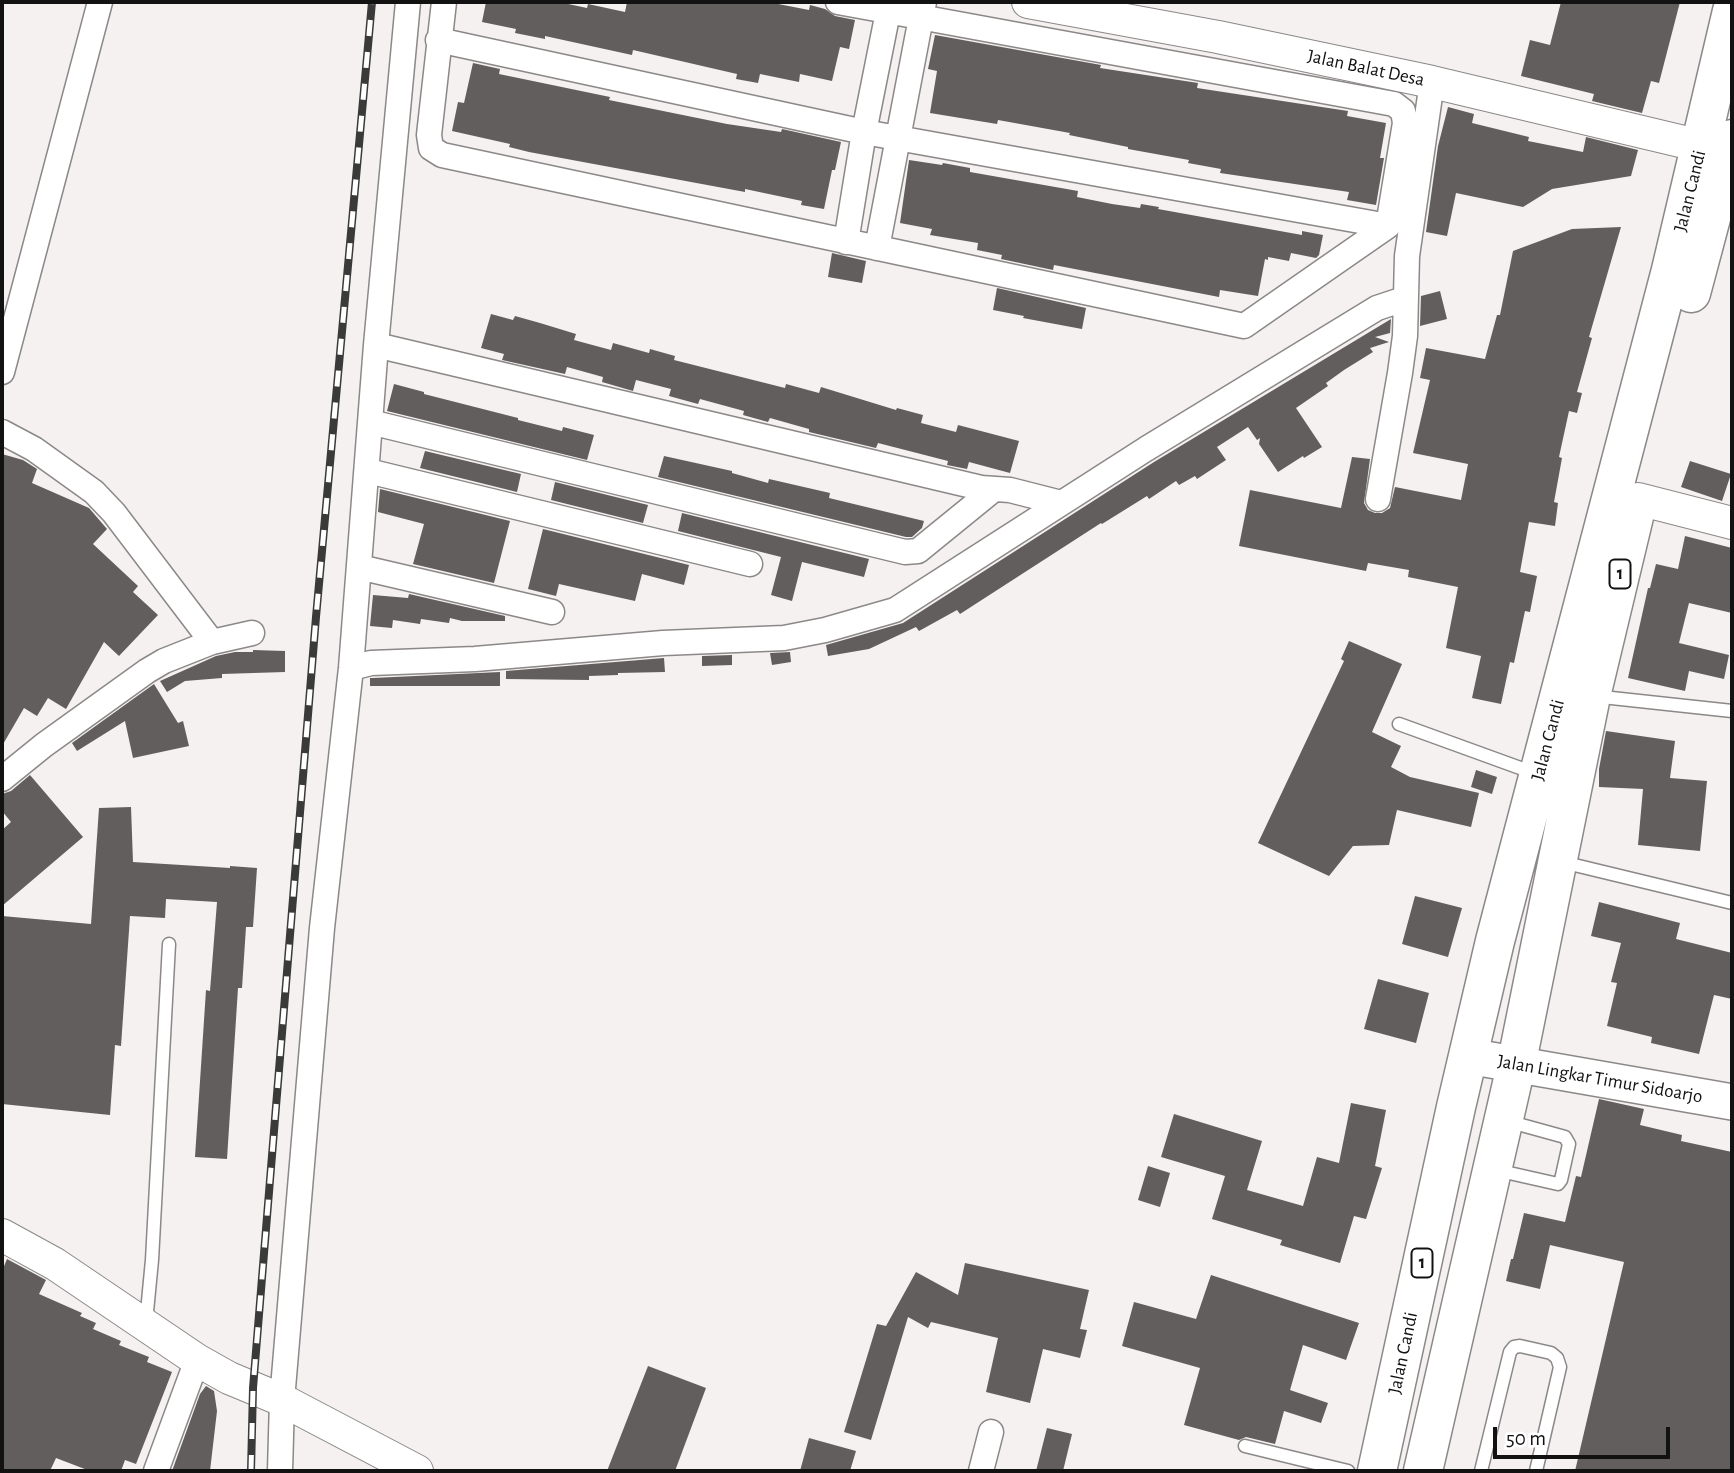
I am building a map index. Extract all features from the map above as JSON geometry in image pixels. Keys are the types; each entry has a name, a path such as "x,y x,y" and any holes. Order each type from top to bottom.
{"highway":[{"name":"Jalan Candi","path":"1377,1471 1495,941 1660,310 1716,143 1732,11"},
{"name":"Jalan Candi","path":"1423,1471 1516,1066 1591,696 1638,499 1723,206 1716,143"}],"main road":[{"name":"Jalan Lingkar Timur Sidoarjo","path":"1468,1056 1732,1102"}],"street":[{"path":"2,372 100,2"},
{"path":"279,1471 282,1400 322,928 352,665 376,345 408,2"},
{"path":"444,2 429,135 432,148 437,153 1244,326 1388,226 1405,122 1403,111 1399,107 922,9 838,2"},
{"name":"Jalan Balat Desa","path":"1028,2 1218,37 1716,143"},
{"path":"846,242 889,6"},
{"path":"877,248 922,9"},
{"path":"438,40 864,132 1388,226"},
{"path":"1378,499 1405,335 1407,256 1432,82"},
{"path":"352,665 475,660 663,643 784,638 825,630 895,610 1051,500 1377,308 1404,296"},
{"path":"376,345 1051,500"},
{"path":"370,422 905,552 918,551 1002,490"},
{"path":"2,432 34,449 94,492 206,634"},
{"path":"368,471 750,564"},
{"path":"1638,499 1732,523"},
{"path":"359,567 552,612"},
{"path":"2,779 44,745 147,671 206,634 252,633"},
{"path":"2,1235 55,1264 197,1360 229,1378 282,1400 417,1471"},
{"path":"156,1471 197,1360"},
{"path":"981,1471 991,1432"}],"lane":[{"path":"1591,696 1732,711"},
{"path":"1399,724 1539,775"},
{"path":"1559,861 1732,903"},
{"path":"146,1326 169,944"},
{"path":"1492,1169 1558,1184 1561,1180 1569,1144 1565,1137 1504,1120"},
{"path":"1480,1471 1510,1352 1520,1346 1551,1353 1557,1358 1560,1367 1536,1471"},
{"path":"1245,1446 1348,1471"}],"building":[{"path":"486,2 559,2 587,8 588,4 625,12 627,2 768,2 809,10 810,5 825,9 835,16 855,20 849,49 840,47 832,81 800,74 799,82 760,74 758,83 736,79 737,74 633,50 632,55 545,36 545,39 515,33 516,29 482,22"},
{"path":"1561,2 1680,2 1659,83 1651,81 1642,113 1592,101 1594,94 1521,76 1530,40 1550,45"},
{"path":"935,35 1101,65 1100,68 1198,83 1197,88 1348,111 1347,116 1386,123 1380,158 1384,158 1376,205 1347,200 1349,192 1220,173 1221,169 1188,163 1189,160 1128,149 1069,135 1070,133 998,120 997,124 930,113 937,71 928,69"},
{"path":"473,63 500,69 499,74 610,97 609,100 727,124 781,132 782,129 841,142 824,209 801,205 802,201 745,189 745,192 529,152 509,147 510,144 452,131 458,102 464,103"},
{"path":"1448,107 1474,114 1472,123 1529,137 1528,141 1583,152 1586,137 1638,150 1631,176 1552,189 1523,207 1456,193 1447,236 1426,232 1438,146"},
{"path":"909,160 943,163 970,168 970,172 1078,191 1077,197 1112,204 1140,208 1141,204 1302,235 1302,231 1323,235 1319,255 1316,258 1291,253 1289,261 1268,257 1268,260 1265,259 1258,296 1220,290 1219,297 1054,265 1053,270 1001,259 1002,255 977,250 978,243 930,235 932,229 900,223"},
{"path":"1621,227 1589,337 1592,338 1577,392 1582,393 1577,413 1569,411 1559,457 1562,458 1554,502 1558,503 1555,526 1529,522 1520,572 1537,576 1530,612 1525,611 1514,663 1510,662 1501,704 1472,698 1481,656 1446,648 1458,587 1408,577 1409,570 1368,563 1366,571 1239,546 1250,490 1341,508 1352,457 1370,459 1364,503 1368,510 1375,513 1382,513 1390,508 1395,487 1461,500 1468,464 1413,453 1430,380 1420,378 1426,348 1485,359 1497,315 1500,315 1513,251 1572,229"},
{"path":"832,253 866,261 862,283 828,277"},
{"path":"997,288 1086,308 1082,329 993,310"},
{"path":"1440,291 1447,319 1420,326 1421,296"},
{"path":"491,314 513,320 515,316 540,323 576,334 574,340 611,350 613,343 649,353 650,349 675,356 674,360 785,388 786,384 819,393 821,387 896,410 897,408 923,415 921,423 956,432 958,425 1019,441 1010,473 969,462 967,469 947,465 948,461 878,443 876,448 809,432 809,429 770,418 768,422 743,415 744,411 700,399 698,404 669,396 671,389 636,380 633,391 602,382 603,377 567,367 565,374 502,360 504,354 481,348"},
{"path":"1391,319 1390,333 1375,337 1389,342 1370,348 1373,352 1326,383 1328,386 1296,408 1322,447 1304,458 1303,456 1278,472 1259,444 1260,438 1257,440 1248,427 1217,447 1226,460 1197,479 1195,476 1179,485 1176,481 1149,499 1147,496 960,614 957,610 919,631 916,627 869,649 828,656 826,645 903,623 1154,462"},
{"path":"394,384 518,420 562,431 563,427 594,435 587,460 387,411"},
{"path":"425,451 521,474 517,492 420,468"},
{"path":"2,454 23,460 37,469 32,483 89,508 107,529 93,544 138,586 133,592 158,615 119,656 104,642 66,709 48,698 37,716 24,708 2,746"},
{"path":"664,456 732,471 768,483 769,479 830,493 829,498 924,521 922,528 912,537 906,537 658,477"},
{"path":"1690,461 1731,474 1722,501 1681,487"},
{"path":"555,482 648,505 643,523 551,500"},
{"path":"380,489 510,521 494,583 413,564 424,524 378,512"},
{"path":"682,513 869,559 864,577 802,562 792,601 771,595 781,557 678,531"},
{"path":"543,529 689,565 684,585 642,574 635,601 559,584 556,596 528,589"},
{"path":"1685,536 1732,548 1732,613 1689,603 1679,643 1729,655 1724,679 1689,671 1685,691 1628,678 1656,564 1678,569"},
{"path":"409,594 505,616 505,621 462,621 450,618 449,623 421,619 420,624 393,620 392,628 370,626 373,595 408,598"},
{"path":"1349,641 1402,664 1372,732 1401,746 1391,767 1410,777 1479,793 1471,827 1397,810 1389,845 1353,846 1329,876 1258,843 1344,661 1341,659"},
{"path":"253,650 285,651 285,672 222,674 222,678 185,681 167,692 160,681 216,656"},
{"path":"790,652 791,662 772,665 770,653"},
{"path":"732,655 732,665 702,666 702,656"},
{"path":"664,658 665,672 589,676 589,680 506,679 506,671"},
{"path":"500,672 500,686 370,686 370,678"},
{"path":"154,684 178,723 183,721 189,746 133,758 125,721 77,751 72,743"},
{"path":"1606,731 1675,741 1670,778 1707,781 1700,851 1638,845 1643,789 1599,787 1599,769"},
{"path":"1476,770 1497,777 1492,794 1471,787"},
{"path":"30,775 83,837 2,906 2,830 11,822 2,811 2,794 11,791"},
{"path":"131,807 133,862 257,868 253,927 246,927 242,988 238,988 227,1159 195,1157 206,990 210,991 217,902 166,899 165,918 130,916 121,1046 115,1045 110,1115 2,1104 2,916 91,924 99,808"},
{"path":"1415,896 1462,908 1448,957 1402,944"},
{"path":"1599,902 1680,923 1676,939 1732,953 1732,999 1714,995 1699,1054 1651,1043 1652,1037 1607,1026 1617,983 1611,982 1621,943 1591,936"},
{"path":"1378,979 1429,993 1416,1043 1364,1029"},
{"path":"1599,1099 1644,1109 1640,1125 1682,1135 1681,1141 1732,1152 1732,1471 1575,1471 1624,1262 1550,1245 1540,1289 1506,1281 1524,1213 1565,1222 1576,1176 1581,1177"},
{"path":"1351,1103 1386,1110 1375,1166 1382,1168 1366,1219 1354,1216 1340,1263 1280,1245 1282,1240 1212,1219 1225,1176 1161,1157 1174,1114 1262,1141 1247,1190 1303,1206 1317,1157 1339,1163"},
{"path":"1148,1166 1170,1173 1160,1207 1138,1200"},
{"path":"7,1259 46,1280 39,1294 82,1313 80,1316 96,1323 93,1329 121,1341 119,1345 149,1357 147,1362 172,1372 136,1464 125,1460 121,1471 90,1471 56,1458 50,1471 2,1471 2,1271"},
{"path":"965,1263 1089,1290 1080,1329 1087,1330 1080,1358 1043,1349 1030,1403 986,1392 998,1338 931,1322 928,1328 908,1317 871,1440 844,1432 877,1324 886,1326 916,1272 958,1295"},
{"path":"1211,1275 1359,1323 1346,1360 1303,1345 1290,1390 1328,1403 1321,1423 1284,1411 1275,1444 1246,1437 1239,1440 1184,1425 1200,1368 1122,1346 1134,1302 1196,1319"},
{"path":"648,1366 706,1388 675,1471 607,1471"},
{"path":"206,1386 214,1391 217,1411 210,1471 172,1471 200,1394"},
{"path":"1047,1428 1072,1434 1063,1471 1036,1471"},
{"path":"809,1438 856,1451 850,1471 800,1471"}],"railway":[{"path":"251,1471 253,1388 316,617 372,2"}]}
